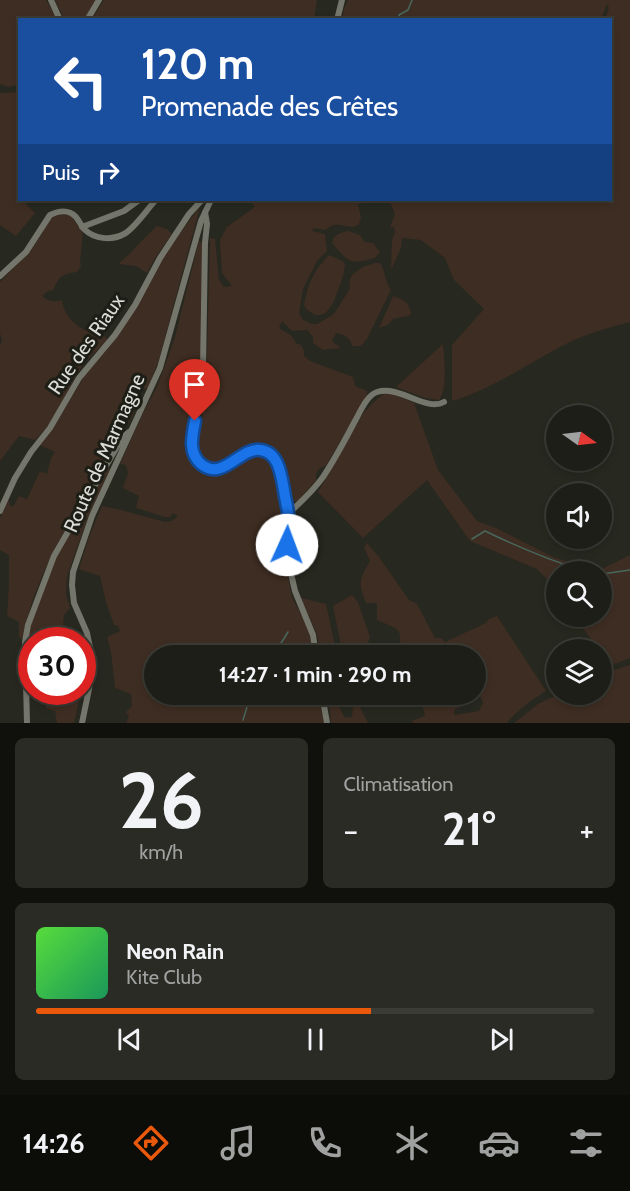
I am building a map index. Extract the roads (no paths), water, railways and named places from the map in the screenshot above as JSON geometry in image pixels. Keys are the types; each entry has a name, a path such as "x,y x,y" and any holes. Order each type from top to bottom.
{"street":[{"path":"51,0 59,18"},
{"path":"88,18 99,0"},
{"path":"338,18 342,0"},
{"path":"82,227 124,211 138,201"},
{"path":"0,276 26,252 50,215 54,213 63,211 73,214 89,233 98,237 110,238 124,234 155,201"},
{"name":"Rue des Riaux","path":"0,511 15,478 31,452 50,428 79,378 115,335 183,222 201,201"},
{"name":"Route de Marmagne","path":"82,723 89,689 92,657 87,633 74,603 73,572 92,516 160,368 205,211 210,201"},
{"path":"205,211 207,224 203,368 192,435 193,453 198,462 212,468 230,464 255,450 272,456 280,472 288,514 288,565 294,591 313,635 314,645"},
{"path":"288,514 322,479 361,410 373,394 389,390 424,403 440,405 444,402"},
{"path":"27,723 25,642 36,600 54,556 89,493 122,438 132,429"},
{"path":"324,705 327,723"}],"waterway":[{"path":"400,18 399,15 408,10 412,0"},
{"path":"472,539 485,531 556,561"},
{"path":"612,573 630,570"},
{"path":"280,645 288,632"},
{"path":"243,720 248,705"}]}
